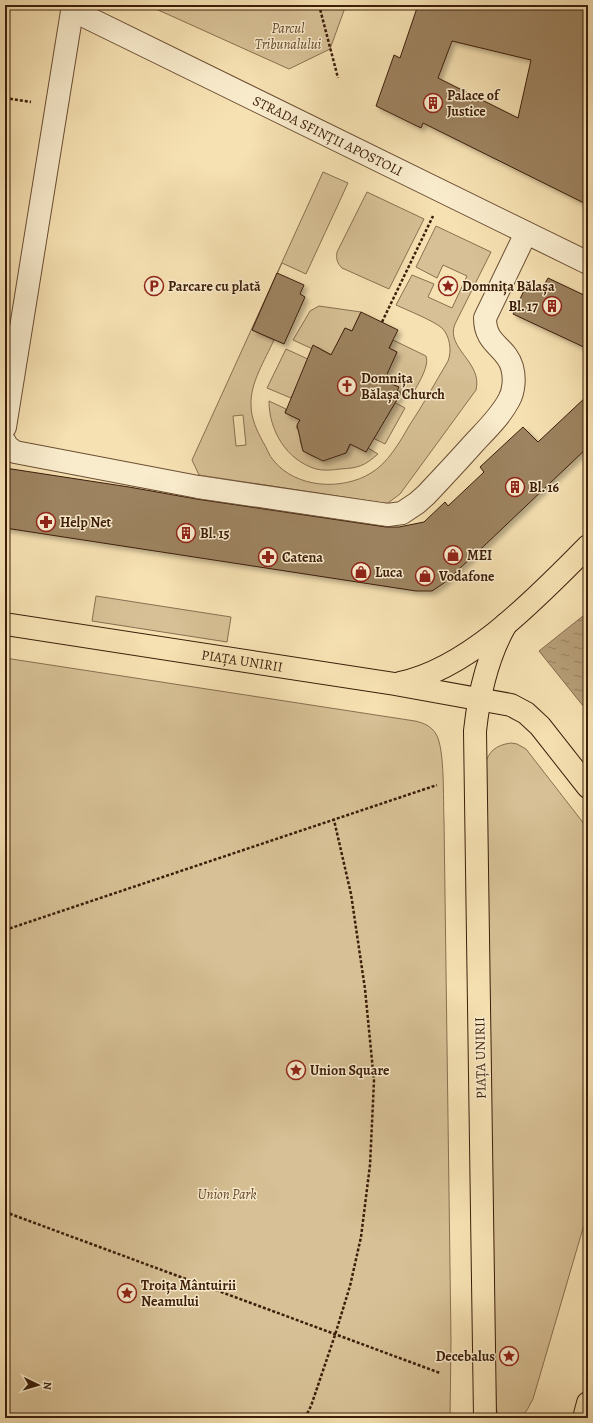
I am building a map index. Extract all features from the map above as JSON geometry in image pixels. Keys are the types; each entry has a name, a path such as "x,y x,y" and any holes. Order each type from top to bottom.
{"main road":[{"path":"395,684 418,678 443,668 473,649 506,624 550,584 588,546"},
{"name":"PIAȚA UNIRII","path":"5,624 395,684 511,706 526,713 540,726 588,787"},
{"path":"479,699 486,670 506,624"},
{"name":"PIAȚA UNIRII","path":"479,699 475,731 475,759 486,1418"},
{"path":"584,1418 588,1403"}],"street":[{"name":"STRADA SFINȚII APOSTOLI","path":"73,8 588,263"},
{"path":"5,427 73,8"},
{"path":"5,442 7,446 15,452 198,487 388,515 402,513 426,495 490,426 510,399 514,377 512,366 506,355 489,336 485,328 485,318 526,233"}],"path":[{"path":"320,5 338,78"},
{"path":"382,322 444,193"},
{"path":"5,930 437,785"},
{"path":"305,1418 311,1406 350,1286 361,1237 370,1165 374,1081 362,967 350,894 334,820"},
{"path":"5,1212 440,1372"}],"green space":[{"name":"Parcul Tribunalului","path":"147,5 346,5 330,49 289,69"},
{"path":"323,172 348,183 306,274 282,263 252,330 274,340 255,380 251,397 253,420 272,459 283,470 294,477 320,484 347,483 359,479 377,469 397,446 448,361 450,344 445,331 427,319 396,305 412,275 434,284 428,297 452,308 467,276 443,265 437,278 416,267 436,226 491,252 455,324 453,333 459,348 474,371 477,380 476,390 400,494 388,503 199,475 192,460","holes":["243,415 246,445 236,446 233,416"]},
{"path":"367,192 424,219 389,289 342,268 337,261 337,252"},
{"path":"319,306 361,312 352,331 345,328 332,355 317,347 315,350 293,340 310,311"},
{"path":"393,340 426,356 426,366 411,397 397,390 398,387 383,380 397,352 389,349"},
{"path":"286,349 310,360 291,398 267,388"},
{"path":"269,401 286,409 285,412 300,420 296,428 304,432 300,440 303,451 315,457 346,453 351,444 368,448 378,454 365,464 352,468 322,470 305,465 296,459 281,442 272,423"},
{"path":"394,402 405,408 385,444 373,438"},
{"path":"96,596 231,617 227,642 92,621"},
{"name":"Union Park","path":"5,658 415,721 427,725 436,734 441,751 443,788 451,1341 450,1418 5,1418"},
{"path":"511,743 517,744 526,749 588,829 588,1211 533,1399 521,1418 501,1418 498,1415 496,1407 484,779 486,762 493,750 501,745"}],"water":[{"path":"588,612 588,712 539,651"}],"building":[{"name":"Palace of Justice","path":"418,5 588,5 588,205 423,123 421,128 376,106 394,55 400,58","holes":["452,41 531,60 518,118 438,78"]},
{"path":"277,273 304,285 300,294 305,297 284,344 252,330"},
{"name":"Bl. 17","path":"548,278 588,297 588,349 513,314 528,282 542,289"},
{"name":"Domnița Bălașa Church","path":"361,312 398,330 389,348 397,352 384,381 399,387 397,391 401,393 366,452 350,444 346,453 323,461 303,451 297,425 300,420 285,413 313,345 331,355 345,328 352,331"},
{"name":"Bl. 15","path":"588,395 588,447 444,583 432,591 416,591 5,528 5,468 196,499 386,527 399,527 424,522 445,502 448,506 484,472 480,467 523,427 538,442"}],"place":[{"name":"Palace of Justice","path":"433,103"},
{"name":"Parcare cu plată","path":"154,286"},
{"name":"Domnița Bălașa","path":"448,286"},
{"name":"Bl. 17","path":"552,306"},
{"name":"Domnița Bălașa Church","path":"347,386"},
{"name":"Bl. 16","path":"515,487"},
{"name":"Help Net","path":"46,522"},
{"name":"Bl. 15","path":"186,533"},
{"name":"MEI","path":"453,555"},
{"name":"Catena","path":"268,557"},
{"name":"Luca","path":"361,572"},
{"name":"Vodafone","path":"425,576"},
{"name":"Union Square","path":"296,1070"},
{"name":"Troița Mântuirii Neamului","path":"127,1293"},
{"name":"Decebalus","path":"509,1356"}]}
